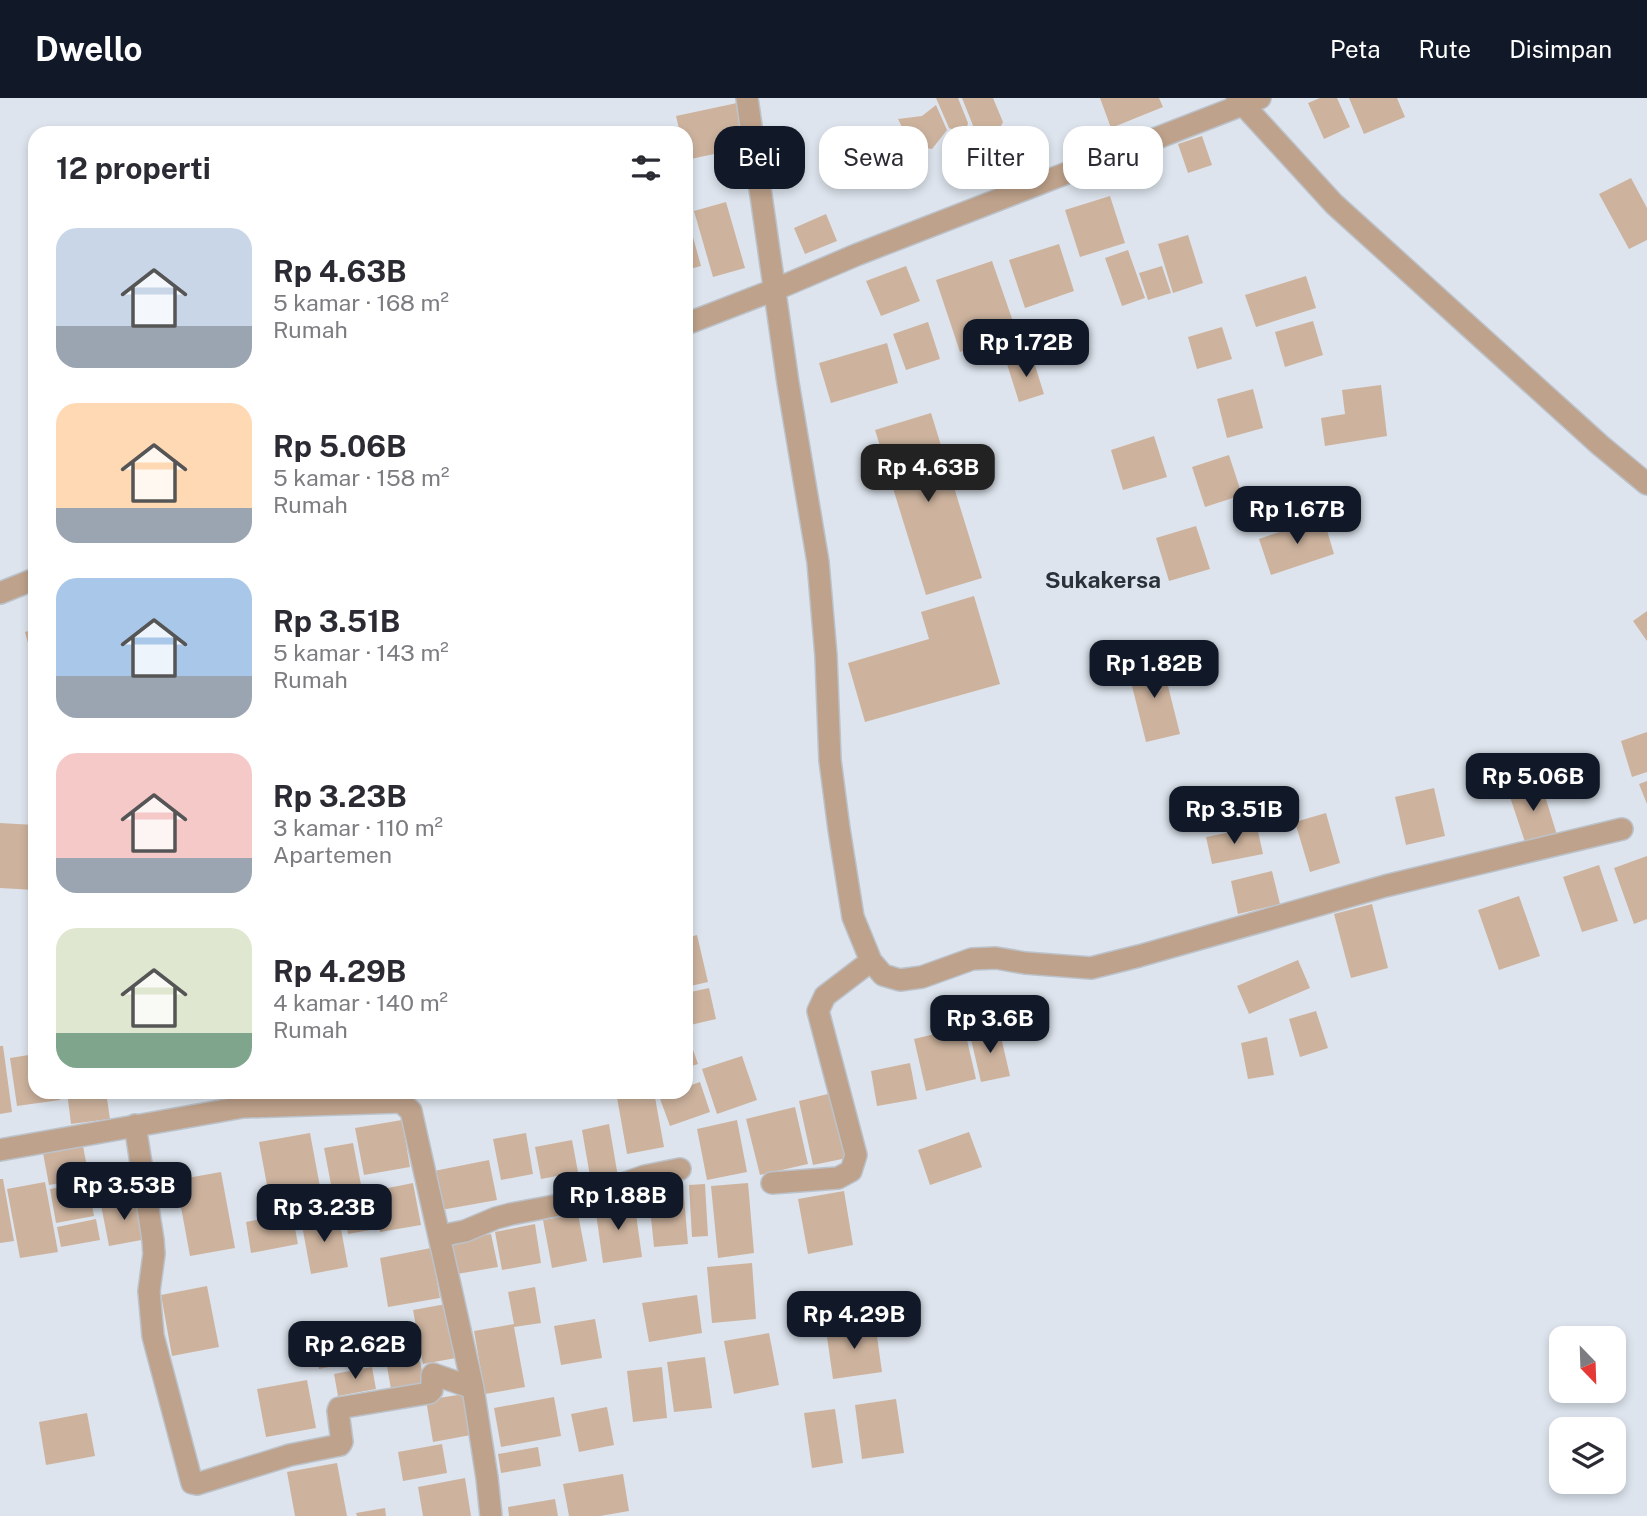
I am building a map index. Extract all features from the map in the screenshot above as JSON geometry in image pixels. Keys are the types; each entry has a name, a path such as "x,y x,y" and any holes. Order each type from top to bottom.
{"street":[{"path":"747,98 774,290 818,562 826,656 830,760 839,829 853,916 870,961 883,975 900,981 922,977 972,959 996,958 1091,968 1385,886 1622,829"},
{"path":"693,321 1247,100 1334,204 1600,445 1647,484"},
{"path":"0,593 28,582"},
{"path":"772,1183 838,1178 851,1171 856,1155 818,1011 825,996 870,961"},
{"path":"0,1150 135,1125 242,1099 401,1102 411,1111 440,1236 473,1388 488,1478 491,1516"},
{"path":"135,1125 153,1240 149,1291 153,1336 192,1483 197,1484 290,1455 340,1445 339,1408 429,1393 432,1390 433,1374 473,1388"},
{"path":"440,1236 464,1231 511,1214 570,1203 645,1176 680,1169"}],"building":[{"path":"936,98 958,98 967,126 948,126"},
{"path":"962,98 993,98 1003,122 1001,126 973,126"},
{"path":"1100,98 1159,98 1163,107 1110,126"},
{"path":"1320,98 1337,98 1350,127 1324,139 1308,103"},
{"path":"1349,98 1397,98 1405,117 1364,134"},
{"path":"737,103 742,126 714,126 714,154 693,159 693,126 678,126 676,116"},
{"path":"936,105 945,126 942,126 942,136 932,149 928,148 928,126 902,126 898,119 922,116"},
{"path":"1202,136 1212,165 1188,173 1178,144"},
{"path":"1631,178 1647,208 1647,240 1629,249 1599,194"},
{"path":"1110,196 1125,243 1080,257 1065,210"},
{"path":"726,202 745,268 713,277 694,211"},
{"path":"826,214 837,241 805,254 794,228"},
{"path":"1188,235 1203,283 1173,293 1158,244"},
{"path":"693,237 701,266 693,268"},
{"path":"1059,244 1074,291 1025,308 1009,260"},
{"path":"1128,250 1145,298 1122,306 1105,258"},
{"path":"992,261 1017,333 960,352 936,280"},
{"path":"906,266 920,301 881,316 866,281"},
{"path":"1162,266 1171,293 1148,300 1139,273"},
{"path":"1306,276 1316,308 1256,327 1245,295"},
{"path":"1313,321 1323,355 1285,367 1275,332"},
{"path":"928,322 940,359 906,370 893,334"},
{"path":"1222,327 1232,359 1197,369 1188,337"},
{"path":"887,343 898,383 831,403 819,363"},
{"path":"1032,356 1044,394 1019,402 1007,364"},
{"path":"1381,385 1387,436 1325,446 1321,418 1345,414 1342,390"},
{"path":"1253,389 1263,428 1227,438 1217,399"},
{"path":"931,413 982,578 926,595 875,430"},
{"path":"1154,436 1167,477 1123,490 1111,450"},
{"path":"1229,455 1242,495 1205,507 1192,467"},
{"path":"1317,497 1321,513 1281,527 1275,510"},
{"path":"1323,517 1334,554 1271,575 1259,539"},
{"path":"1196,526 1210,569 1169,581 1156,538"},
{"path":"974,596 1000,684 865,722 848,663 929,639 921,612"},
{"path":"1647,611 1647,641 1633,621"},
{"path":"1161,658 1180,734 1146,742 1127,666"},
{"path":"1647,732 1647,772 1632,777 1621,741"},
{"path":"1540,780 1557,835 1526,845 1508,791"},
{"path":"1647,781 1647,804 1639,784"},
{"path":"1434,788 1445,836 1406,845 1395,797"},
{"path":"1326,813 1340,863 1310,872 1295,822"},
{"path":"0,823 28,825 28,890 0,888"},
{"path":"1257,827 1263,854 1212,864 1206,837"},
{"path":"1647,856 1647,919 1634,924 1614,868"},
{"path":"1599,865 1618,921 1582,932 1563,877"},
{"path":"1272,871 1280,904 1238,914 1231,881"},
{"path":"1519,896 1540,956 1499,970 1478,910"},
{"path":"1372,904 1388,968 1351,978 1334,914"},
{"path":"697,935 708,982 693,985 693,936"},
{"path":"1298,960 1310,988 1249,1014 1237,986"},
{"path":"709,988 716,1019 693,1024 693,991"},
{"path":"1316,1011 1328,1048 1300,1057 1289,1019"},
{"path":"964,1027 976,1079 926,1091 914,1039"},
{"path":"999,1028 1010,1076 981,1082 970,1035"},
{"path":"1267,1037 1274,1075 1248,1079 1241,1043"},
{"path":"0,1046 3,1046 12,1112 0,1114"},
{"path":"693,1050 698,1064 693,1066"},
{"path":"28,1055 28,1099 60,1100 17,1106 10,1058"},
{"path":"742,1056 757,1100 717,1114 702,1069"},
{"path":"910,1063 917,1099 877,1106 871,1071"},
{"path":"700,1082 710,1112 670,1126 660,1099 693,1099 693,1084"},
{"path":"832,1093 847,1158 813,1165 799,1101"},
{"path":"68,1099 107,1099 110,1119 71,1124"},
{"path":"617,1099 655,1099 664,1147 627,1154"},
{"path":"795,1107 808,1164 760,1175 746,1119"},
{"path":"402,1120 410,1167 364,1175 355,1128"},
{"path":"737,1120 747,1172 707,1180 697,1129"},
{"path":"609,1124 618,1177 591,1182 582,1130"},
{"path":"969,1132 982,1167 930,1185 918,1150"},
{"path":"310,1133 320,1187 269,1196 259,1142"},
{"path":"526,1133 533,1174 501,1180 493,1139"},
{"path":"572,1140 578,1172 541,1179 535,1147"},
{"path":"353,1143 362,1190 333,1195 324,1148"},
{"path":"83,1146 89,1178 49,1185 43,1153"},
{"path":"489,1160 497,1200 441,1210 434,1171"},
{"path":"221,1172 235,1248 190,1256 176,1180"},
{"path":"0,1179 3,1179 14,1241 0,1243"},
{"path":"45,1182 58,1252 20,1258 7,1189"},
{"path":"88,1182 94,1216 56,1223 50,1189"},
{"path":"413,1183 421,1225 380,1232 373,1191"},
{"path":"748,1183 754,1253 718,1258 711,1186"},
{"path":"705,1184 708,1236 692,1237 689,1185"},
{"path":"683,1185 688,1244 654,1247 648,1188"},
{"path":"844,1191 853,1245 808,1254 798,1199"},
{"path":"370,1196 376,1229 348,1234 342,1202"},
{"path":"139,1198 147,1239 109,1246 101,1205"},
{"path":"634,1200 642,1257 603,1263 595,1206"},
{"path":"292,1213 298,1244 251,1253 246,1222"},
{"path":"338,1213 348,1267 311,1274 301,1220"},
{"path":"578,1214 587,1261 552,1268 543,1220"},
{"path":"96,1219 100,1240 61,1247 57,1227"},
{"path":"535,1224 541,1263 502,1270 495,1232"},
{"path":"491,1234 498,1267 457,1274 451,1241"},
{"path":"431,1248 440,1298 388,1307 380,1258"},
{"path":"752,1263 756,1319 712,1323 707,1267"},
{"path":"207,1286 219,1347 172,1356 161,1295"},
{"path":"535,1287 541,1323 514,1327 525,1387 485,1394 474,1331 514,1324 508,1292"},
{"path":"697,1295 702,1333 649,1342 642,1303"},
{"path":"446,1304 456,1358 423,1364 413,1310"},
{"path":"595,1319 602,1358 561,1365 554,1326"},
{"path":"875,1322 882,1372 833,1379 826,1330"},
{"path":"769,1333 779,1385 734,1394 724,1341"},
{"path":"378,1337 381,1357 319,1369 315,1348"},
{"path":"705,1357 712,1408 674,1412 667,1362"},
{"path":"420,1361 425,1388 392,1395 387,1366"},
{"path":"372,1367 376,1389 338,1396 334,1374"},
{"path":"662,1367 667,1418 633,1422 627,1371"},
{"path":"307,1380 316,1428 266,1437 257,1389"},
{"path":"464,1394 471,1435 433,1442 426,1400"},
{"path":"554,1397 561,1436 501,1447 494,1408"},
{"path":"896,1399 904,1453 862,1459 855,1405"},
{"path":"607,1407 614,1445 579,1452 571,1414"},
{"path":"835,1409 843,1463 812,1468 804,1413"},
{"path":"87,1413 95,1456 46,1465 39,1422"},
{"path":"442,1444 447,1473 403,1481 398,1452"},
{"path":"538,1447 541,1466 501,1473 498,1454"},
{"path":"337,1463 347,1516 295,1516 287,1472"},
{"path":"623,1474 629,1511 600,1516 569,1516 563,1484"},
{"path":"465,1478 471,1516 423,1516 418,1487"},
{"path":"555,1499 558,1516 509,1516 508,1507"},
{"path":"385,1508 386,1516 357,1516 356,1513"}],"district":[{"name":"Sukakersa","path":"1103,580"}]}
